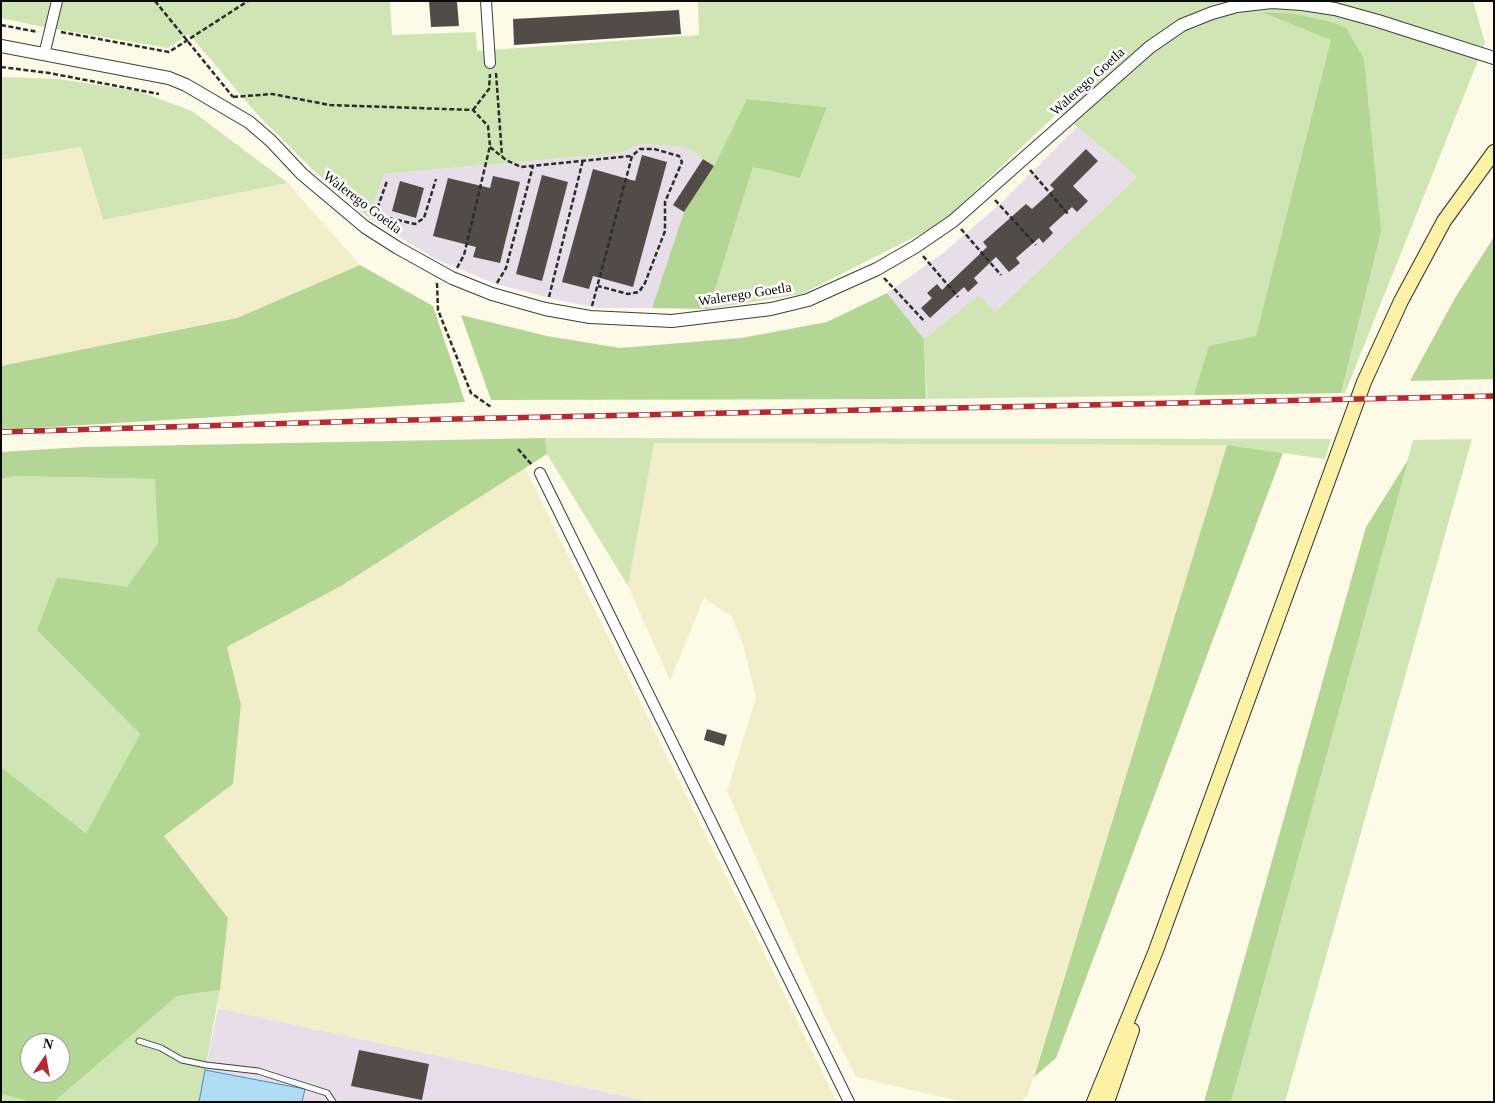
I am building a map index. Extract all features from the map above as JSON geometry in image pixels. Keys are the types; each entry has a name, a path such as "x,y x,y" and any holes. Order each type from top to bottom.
{"main road":[{"path":"1094,1102 1155,953 1364,382 1400,301 1444,222 1494,152"},
{"path":"1107,1102 1149,980 1155,953"}],"street":[{"path":"44,55 57,1"},
{"path":"486,1 490,63"},
{"name":"Walerego Goetla","path":"1,46 169,78 186,85 249,122 271,141 302,174 366,227 452,278 492,294 546,309 590,318 672,321 770,309 808,300 877,269 915,247 953,221 1150,47 1182,25 1238,6 1272,2 1335,9 1494,58"},
{"path":"540,473 849,1102"}],"lane":[{"path":"139,1041 161,1048 182,1060 206,1065 258,1071 326,1093 332,1102"}],"path":[{"path":"155,1 233,97 272,94 330,105 473,110 488,126 490,146 464,255 452,278"},
{"path":"57,31 169,52 248,1"},
{"path":"1,25 38,32"},
{"path":"473,110 489,89 490,63"},
{"path":"490,63 496,74 502,156"},
{"path":"1,67 49,73 159,94"},
{"path":"490,146 502,156 521,167 632,156"},
{"path":"590,318 598,286 632,156 640,149 654,149 679,156 682,162 665,202 665,231 640,292 628,294 598,286"},
{"path":"546,309 583,160"},
{"path":"1022,161 1068,214"},
{"path":"492,294 506,268 534,166"},
{"path":"375,215 415,224 424,218 436,179"},
{"path":"366,227 375,215 387,181"},
{"path":"988,192 1036,246"},
{"path":"953,221 1001,275"},
{"path":"915,247 958,297"},
{"path":"877,269 925,322"},
{"path":"436,270 438,310 471,393 491,407"},
{"path":"518,449 540,473"}],"shaded area":[{"path":"1077,127 1137,177 995,312 979,296 924,339 887,293 943,253 999,205"},
{"path":"641,144 686,147 714,166 684,212 652,308 597,308 496,284 435,259 369,218 384,174 620,153"},
{"path":"81,147 103,220 288,183 360,265 237,318 1,366 1,160"},
{"path":"653,443 1227,445 1028,1094 1020,1102 963,1102 856,1077 823,1012 727,791 756,698 744,648 732,617 704,598 670,681 628,586"},
{"path":"525,468 837,1102 653,1102 218,1008 228,918 164,836 233,784 241,705 227,647 341,586"},
{"path":"218,1008 653,1102 199,1102"}],"green space":[{"path":"1,1 390,1 392,35 476,32 477,51 699,35 698,1 1473,1 1485,43 1345,393 927,399 924,339 979,295 995,312 1137,177 1059,112 940,224 802,294 709,309 753,167 800,178 827,107 747,99 714,166 686,147 641,144 620,153 384,174 369,218 312,169 256,113 189,34 168,48 43,27 1,18"},
{"path":"1262,12 1295,14 1335,23 1346,28 1364,59 1381,231 1341,393 1194,395 1209,346 1256,336 1331,40"},
{"path":"1,77 59,79 138,91 192,111 288,183 103,220 81,147 1,160"},
{"path":"747,99 827,107 800,178 753,167 709,309 652,308 684,212 714,166"},
{"path":"1494,237 1494,379 1410,381 1455,298"},
{"path":"360,265 433,306 465,402 1,430 1,366 237,318"},
{"path":"887,293 924,339 926,399 491,400 461,315 547,336 620,348 741,338 827,322"},
{"path":"545,438 1331,439 1325,459 1227,445 654,443 628,586 547,454"},
{"path":"545,438 547,454 341,586 227,647 241,705 233,784 164,836 228,918 220,990 177,996 54,1102 31,1102 1,1094 1,767 86,833 140,734 37,630 57,577 127,587 158,543 155,479 15,476 1,479 1,452 83,447"},
{"path":"1472,439 1285,1102 1231,1102 1413,440"},
{"path":"1227,445 1283,453 1056,1058 1034,1077"},
{"path":"1408,460 1231,1102 1204,1102 1366,527"},
{"path":"15,476 156,479 158,543 127,588 57,577 37,630 140,734 86,833 1,767 1,479"},
{"path":"220,990 199,1102 54,1102 177,996"},
{"path":"1,1094 31,1102 1,1102"}],"water":[{"path":"205,1070 305,1089 302,1102 199,1102"}],"building":[{"path":"429,1 457,1 459,26 431,27"},
{"path":"679,10 681,34 514,45 513,19"},
{"path":"1086,149 1098,161 1073,186 1088,201 1077,212 1072,207 1049,228 1053,233 1043,243 1039,238 1016,258 1020,263 1009,272 996,257 974,278 978,283 968,292 964,287 930,318 921,308 932,298 927,293 937,284 942,290 987,247 983,242 1026,204 1032,209 1054,189 1050,185"},
{"path":"642,155 667,162 633,287 593,276 589,289 562,282 593,169 635,181"},
{"path":"703,159 714,166 684,212 673,205"},
{"path":"542,175 568,182 542,281 516,274"},
{"path":"493,176 520,182 500,263 473,257 476,247 433,236 448,178 490,188"},
{"path":"400,181 424,188 416,218 392,211"},
{"path":"707,729 727,735 724,746 704,740"},
{"path":"359,1050 429,1064 422,1100 351,1086"}],"railway":[{"path":"1,432 366,421 1494,396"}]}
